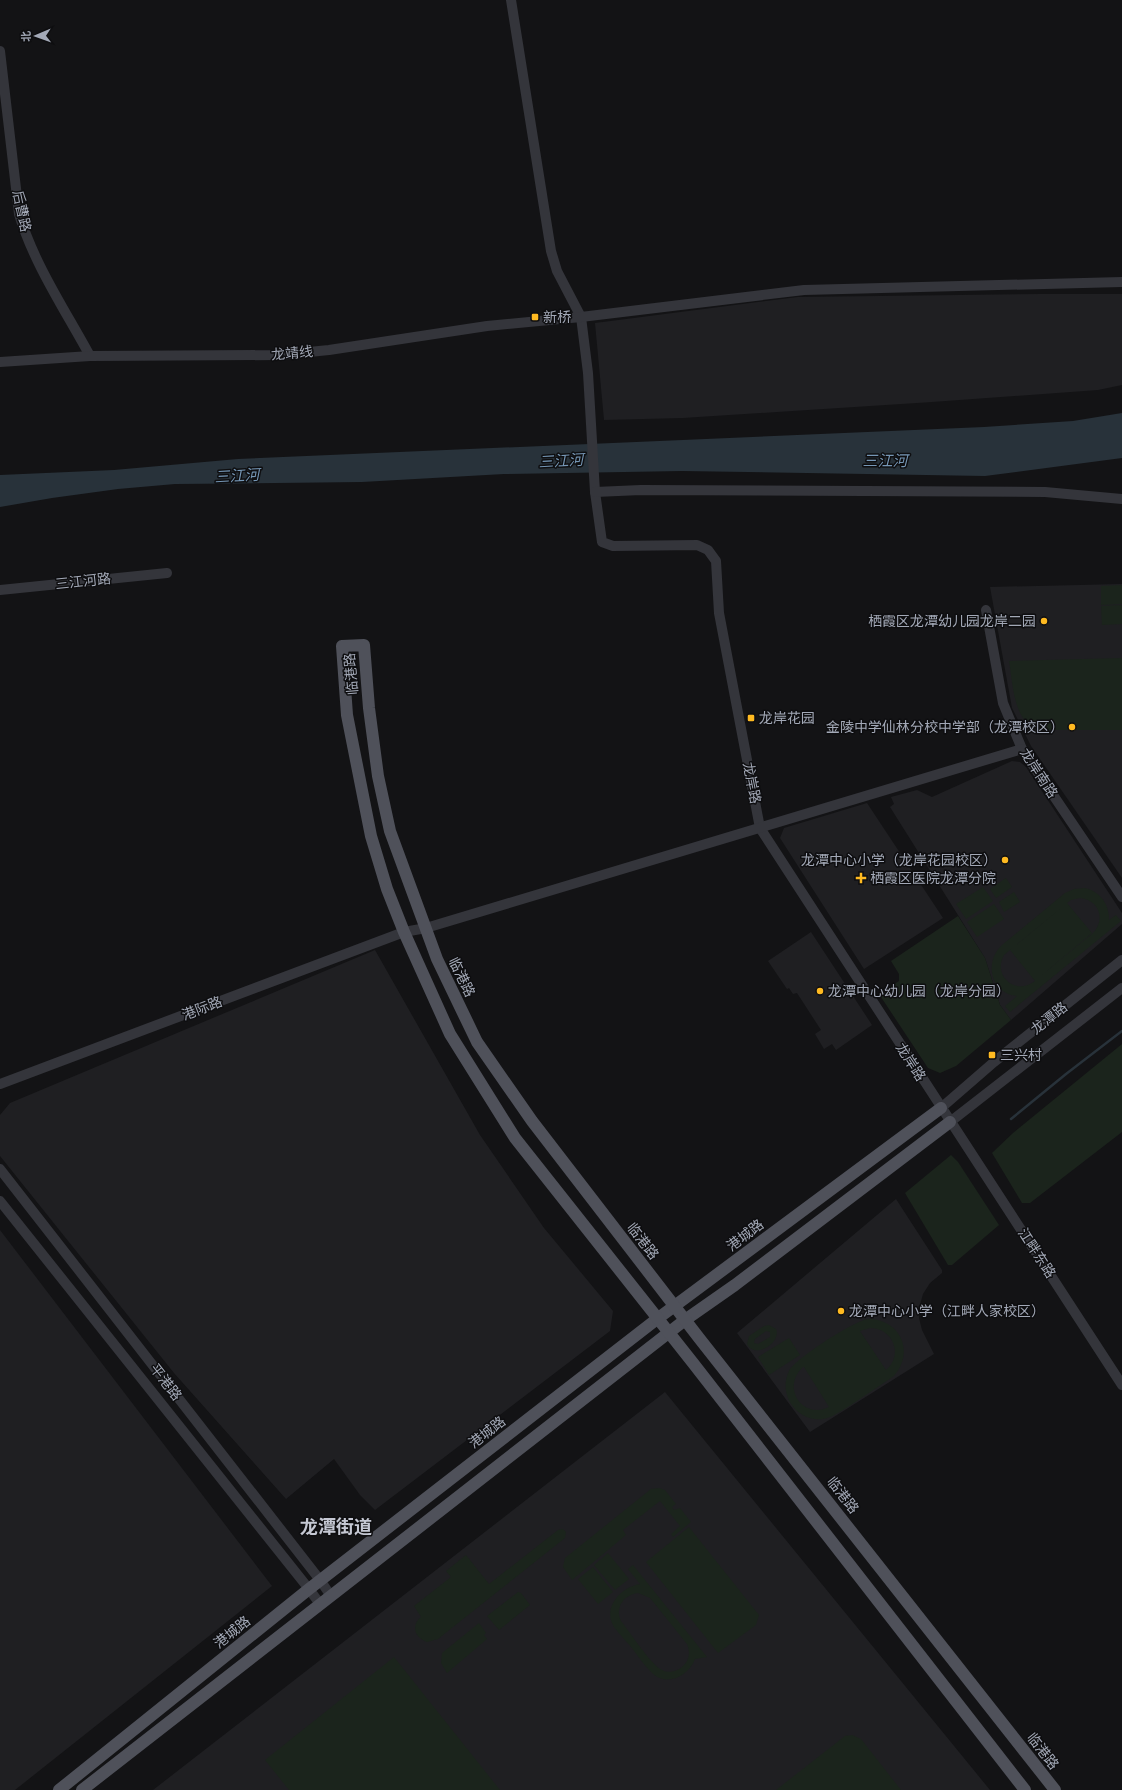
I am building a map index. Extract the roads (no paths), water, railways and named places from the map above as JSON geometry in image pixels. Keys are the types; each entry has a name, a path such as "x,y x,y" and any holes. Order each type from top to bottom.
{"main road":[{"name":"临港路","path":"1025,1790 515,1138 450,1034 404,932 387,889 371,836 347,715 342,646 364,645 369,708 378,776 390,831 405,877 437,959 477,1042 532,1121 685,1320 1055,1790"},
{"name":"港城路","path":"59,1790 320,1580 657,1318 941,1108"},
{"path":"82,1790 669,1334 685,1320 735,1285 950,1122"}],"street":[{"path":"511,0 551,251 557,271 581,317 588,373 595,492 649,490 1045,492 1122,499"},
{"name":"后曹路","path":"0,51 19,214 34,254 90,356"},
{"name":"龙靖线","path":"0,362 90,356 279,355 329,350 487,326 581,317 804,290 1122,282"},
{"name":"龙岸路","path":"595,492 602,542 613,546 697,545 708,550 716,561 719,613 760,828 950,1122"},
{"name":"三江河路","path":"0,590 167,573"},
{"name":"龙岸南路","path":"986,610 1003,703 1022,749 1122,897"},
{"name":"港际路","path":"0,1084 404,932 426,928 1022,749"},
{"name":"龙潭路","path":"941,1108 994,1062 1122,960"},
{"name":"龙潭路","path":"950,1122 1122,988"},
{"name":"江畔东路","path":"950,1122 1122,1385"},
{"name":"平港路","path":"0,1169 331,1596"},
{"name":"平港路","path":"0,1201 320,1604"}],"water":[{"name":"三江河","path":"1122,413 1122,458 985,476 682,471 504,474 362,482 175,484 118,489 0,507 0,475 114,470 238,459 984,427 1073,421"}],"waterway":[{"path":"1011,1119 1122,1031"}],"place":[{"name":"新桥","path":"535,317"},
{"name":"栖霞区龙潭幼儿园龙岸二园","path":"1044,621"},
{"name":"龙岸花园","path":"751,718"},
{"name":"金陵中学仙林分校中学部（龙潭校区）","path":"1072,727"},
{"name":"龙潭中心小学（龙岸花园校区）","path":"1005,860"},
{"name":"栖霞区医院龙潭分院","path":"861,878"},
{"name":"龙潭中心幼儿园（龙岸分园）","path":"820,991"},
{"name":"三兴村","path":"992,1055"},
{"name":"龙潭中心小学（江畔人家校区）","path":"841,1311"}],"district":[{"name":"龙潭街道","path":"336,1527"}]}
